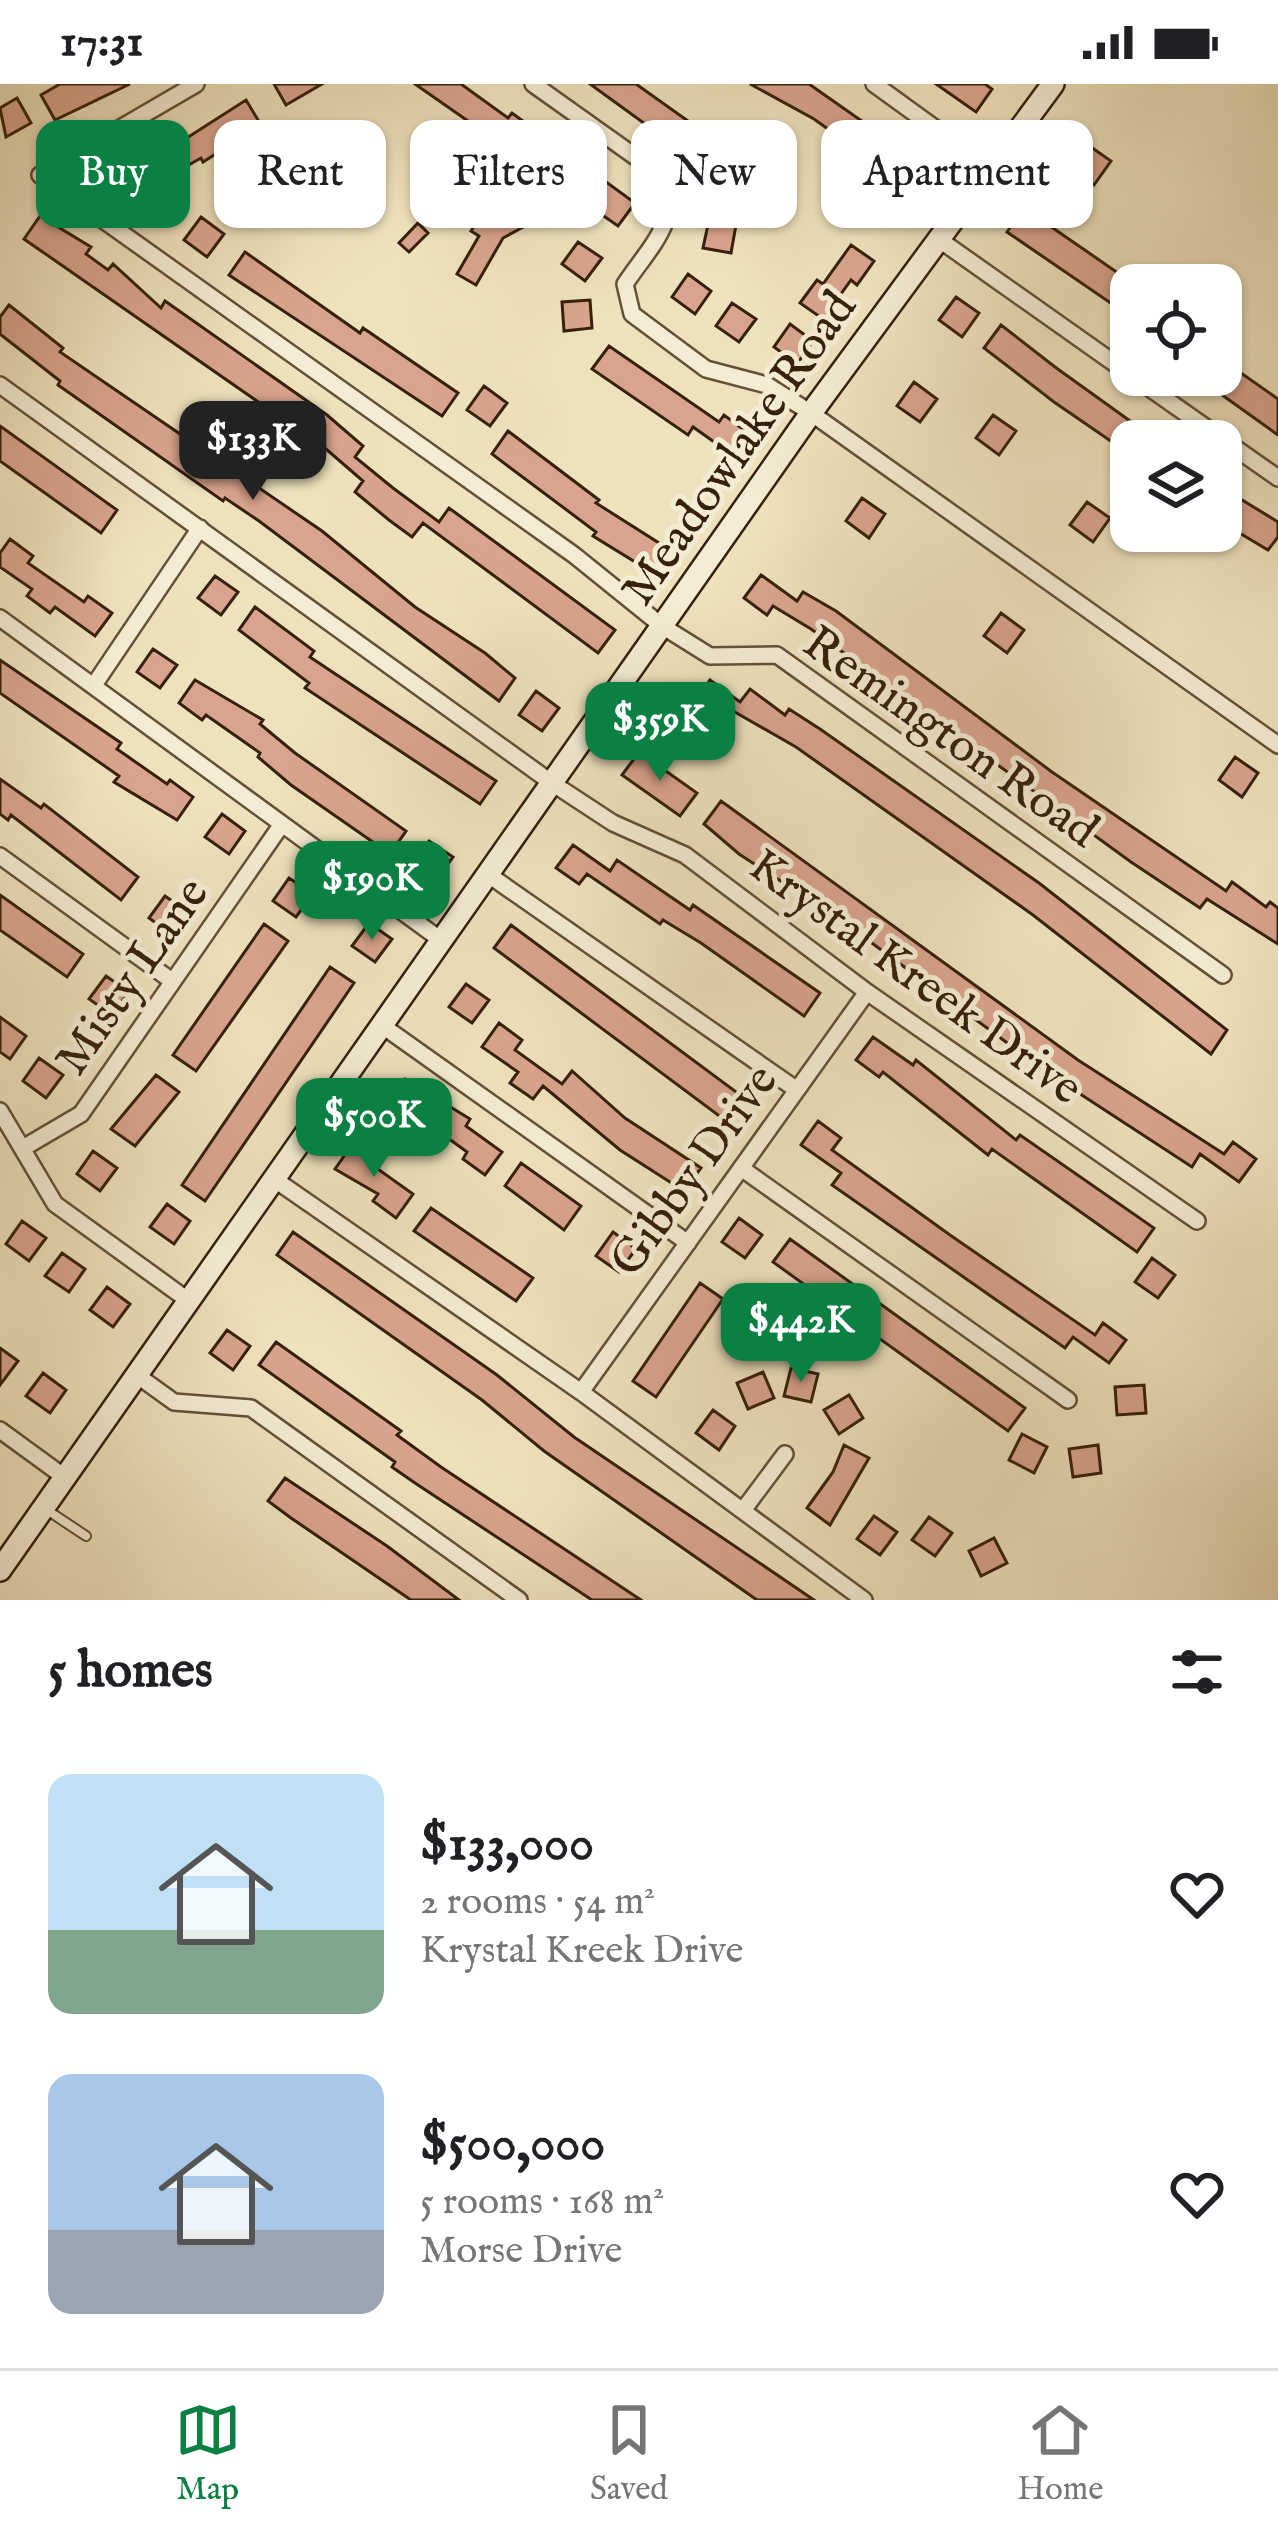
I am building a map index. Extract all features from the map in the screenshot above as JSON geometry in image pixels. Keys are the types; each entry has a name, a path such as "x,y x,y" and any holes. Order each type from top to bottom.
{"street":[{"name":"Remington Road","path":"196,84 40,175 574,555 662,626 710,656 777,655 1223,974"},
{"path":"533,84 661,175 671,193 672,212 625,284 632,314 706,369 767,385 811,413 1278,745"},
{"path":"874,84 924,120"},
{"name":"Meadowlake Road","path":"1026,120 1053,84"},
{"name":"Meadowlake Road","path":"0,1570 486,873 944,228"},
{"path":"937,238 1110,360"},
{"name":"Krystal Kreek Drive","path":"0,385 552,783 613,824 686,856 867,992 1197,1221"},
{"path":"1161,396 1278,478"},
{"path":"94,685 200,528"},
{"path":"0,618 441,940"},
{"name":"Misty Lane","path":"23,1148 81,1114 281,824"},
{"path":"0,856 172,981"},
{"path":"486,873 797,1090"},
{"name":"Gibby Drive","path":"581,1392 867,992"},
{"path":"380,1024 688,1243"},
{"path":"0,1112 55,1204 189,1301"},
{"path":"741,1168 1068,1400"},
{"path":"274,1179 581,1392 864,1600"},
{"path":"138,1376 175,1402 251,1408 519,1600"},
{"path":"0,1430 63,1476"},
{"path":"744,1509 785,1454"}],"lane":[{"path":"43,1507 86,1536"}],"building":[{"path":"60,84 130,84 55,120 41,95"},
{"path":"274,84 322,84 286,105"},
{"path":"415,84 461,84 508,118 512,113 522,120 466,120"},
{"path":"590,84 636,84 687,120 640,120"},
{"path":"750,84 809,84 860,120 821,120 821,124"},
{"path":"936,84 985,84 992,89 976,112"},
{"path":"17,98 31,123 6,137 0,108"},
{"path":"246,100 258,120 215,120"},
{"path":"214,121 214,155 190,164 190,136"},
{"path":"1093,148 1111,161 1093,184"},
{"path":"607,183 631,200 631,208 618,226 607,218"},
{"path":"201,217 224,234 207,257 184,240"},
{"path":"36,222 36,228 60,228 91,247 86,254 108,270 113,264 161,308 165,301 327,415 363,446 355,457 439,522 449,508 615,630 598,653 423,523 412,537 355,492 363,481 326,449 24,239"},
{"path":"413,228 428,233 409,252 399,243"},
{"path":"521,228 503,238 476,285 457,274 479,236 471,231"},
{"path":"707,228 735,228 731,253 703,248"},
{"path":"1010,228 1053,228 1110,267 1110,303 1007,232"},
{"path":"578,242 602,258 585,281 562,264"},
{"path":"851,245 874,261 857,285 851,280 823,319 800,303 817,280 823,284"},
{"path":"245,252 360,333 363,328 458,393 442,416 229,275"},
{"path":"688,274 711,291 695,314 672,297"},
{"path":"956,297 979,313 962,337 939,320"},
{"path":"590,300 592,328 564,331 562,302"},
{"path":"732,303 756,319 739,342 716,326"},
{"path":"9,305 63,348 60,352 322,531 415,607 485,653 515,678 499,701 259,521 223,501 58,385 60,381 0,334 0,317"},
{"path":"790,324 813,341 797,364 774,347"},
{"path":"1001,325 1129,420 1110,420 1110,441 984,348"},
{"path":"609,346 719,422 724,415 747,432 731,454 693,427 688,435 592,369"},
{"path":"1242,374 1278,399 1278,435 1223,396 1242,396"},
{"path":"914,382 937,399 920,422 897,406"},
{"path":"484,386 507,403 490,426 467,410"},
{"path":"993,415 1016,431 999,455 976,438"},
{"path":"0,426 117,510 101,533 0,461"},
{"path":"508,431 599,500 596,503 670,550 653,573 593,536 596,532 492,454"},
{"path":"862,498 885,514 869,538 846,521"},
{"path":"1242,500 1278,522 1278,537 1268,550 1242,535"},
{"path":"1087,502 1110,518 1093,542 1070,525"},
{"path":"10,539 33,556 28,563 84,602 88,596 112,613 95,636 55,607 50,613 27,596 32,589 0,567 0,553"},
{"path":"761,575 797,601 803,592 836,611 1052,772 1226,891 1232,882 1266,907 1270,902 1278,908 1278,944 1207,899 1200,908 1131,862 811,629 773,606 767,615 744,598"},
{"path":"215,576 238,592 221,615 198,598"},
{"path":"255,607 314,651 310,657 496,781 480,804 305,688 309,683 239,630"},
{"path":"1001,613 1024,630 1007,653 984,636"},
{"path":"153,649 177,665 160,688 137,672"},
{"path":"0,660 121,743 117,749 193,797 177,820 114,782 119,776 0,693"},
{"path":"195,680 263,720 260,724 295,753 406,831 390,854 291,785 258,757 260,753 206,715 202,720 179,703"},
{"path":"710,680 740,702 750,689 785,715 789,709 1039,883 1227,1030 1211,1054 1033,915 796,747 726,707 716,720 694,704"},
{"path":"536,691 559,708 542,731 519,715"},
{"path":"639,752 697,793 680,816 622,775"},
{"path":"1235,757 1258,773 1242,797 1219,780"},
{"path":"0,779 41,808 44,804 138,877 121,900 11,815 8,820 0,814"},
{"path":"721,801 1078,1060 1224,1154 1233,1142 1256,1159 1239,1182 1200,1154 1192,1167 1048,1073 838,918 739,854 704,824"},
{"path":"222,814 245,831 229,854 205,837"},
{"path":"429,841 453,857 436,880 413,864"},
{"path":"573,845 610,871 617,860 690,910 693,905 820,993 804,1016 701,943 663,920 660,924 587,874 579,884 556,868"},
{"path":"289,878 313,894 296,917 273,901"},
{"path":"0,895 83,954 67,977 0,930"},
{"path":"165,896 188,912 172,935 149,918"},
{"path":"369,923 392,939 375,962 352,946"},
{"path":"264,924 288,941 196,1071 173,1055"},
{"path":"511,925 747,1100 730,1124 494,948"},
{"path":"330,967 354,983 205,1201 182,1185"},
{"path":"106,976 129,992 112,1015 89,999"},
{"path":"466,984 489,1000 472,1023 449,1007"},
{"path":"0,1017 26,1036 10,1059 0,1052"},
{"path":"499,1023 522,1040 515,1050 562,1084 572,1071 625,1118 701,1168 684,1191 620,1150 543,1086 533,1099 510,1083 518,1072 482,1047"},
{"path":"873,1037 913,1065 916,1060 1016,1140 1020,1135 1154,1228 1137,1252 992,1149 988,1155 883,1072 879,1077 856,1060"},
{"path":"39,1058 63,1075 46,1098 23,1081"},
{"path":"156,1075 179,1092 135,1146 111,1129"},
{"path":"405,1079 470,1119 466,1126 502,1152 485,1175 463,1159 467,1152 415,1114 411,1119 388,1103"},
{"path":"818,1121 841,1138 832,1150 950,1235 1095,1335 1103,1323 1126,1340 1109,1363 1073,1337 1065,1348 832,1185 841,1173 801,1145"},
{"path":"354,1142 380,1161 375,1167 413,1194 396,1218 373,1201 378,1194 335,1169"},
{"path":"93,1151 117,1168 100,1191 77,1174"},
{"path":"521,1163 581,1206 564,1230 505,1186"},
{"path":"167,1204 190,1221 174,1244 150,1227"},
{"path":"431,1208 533,1278 516,1301 414,1231"},
{"path":"739,1218 762,1235 745,1258 722,1242"},
{"path":"22,1221 46,1238 29,1261 6,1244"},
{"path":"293,1232 497,1375 574,1437 814,1600 757,1600 544,1451 482,1400 277,1255"},
{"path":"613,1232 636,1249 619,1272 596,1256"},
{"path":"790,1239 1025,1408 1008,1431 773,1262"},
{"path":"62,1253 85,1269 69,1292 45,1276"},
{"path":"1152,1258 1175,1275 1158,1298 1135,1282"},
{"path":"700,1283 723,1299 656,1397 633,1381"},
{"path":"107,1287 130,1304 113,1327 90,1310"},
{"path":"227,1330 250,1346 233,1370 210,1353"},
{"path":"276,1342 401,1431 397,1435 441,1467 641,1600 592,1600 392,1467 395,1462 259,1365"},
{"path":"0,1348 18,1361 0,1385"},
{"path":"791,1368 818,1374 811,1402 784,1396"},
{"path":"763,1372 774,1398 748,1409 737,1383"},
{"path":"43,1373 66,1390 50,1413 26,1396"},
{"path":"1144,1385 1146,1413 1117,1415 1115,1387"},
{"path":"849,1395 863,1418 839,1434 824,1410"},
{"path":"713,1410 735,1426 719,1450 696,1433"},
{"path":"1022,1434 1047,1447 1034,1473 1009,1460"},
{"path":"844,1445 869,1458 830,1525 807,1508 833,1472"},
{"path":"1098,1445 1101,1473 1073,1477 1069,1449"},
{"path":"285,1478 459,1600 411,1600 291,1518 268,1501"},
{"path":"874,1516 897,1532 880,1555 857,1539"},
{"path":"929,1517 952,1533 935,1556 912,1540"},
{"path":"994,1538 1007,1563 981,1576 969,1551"}]}
